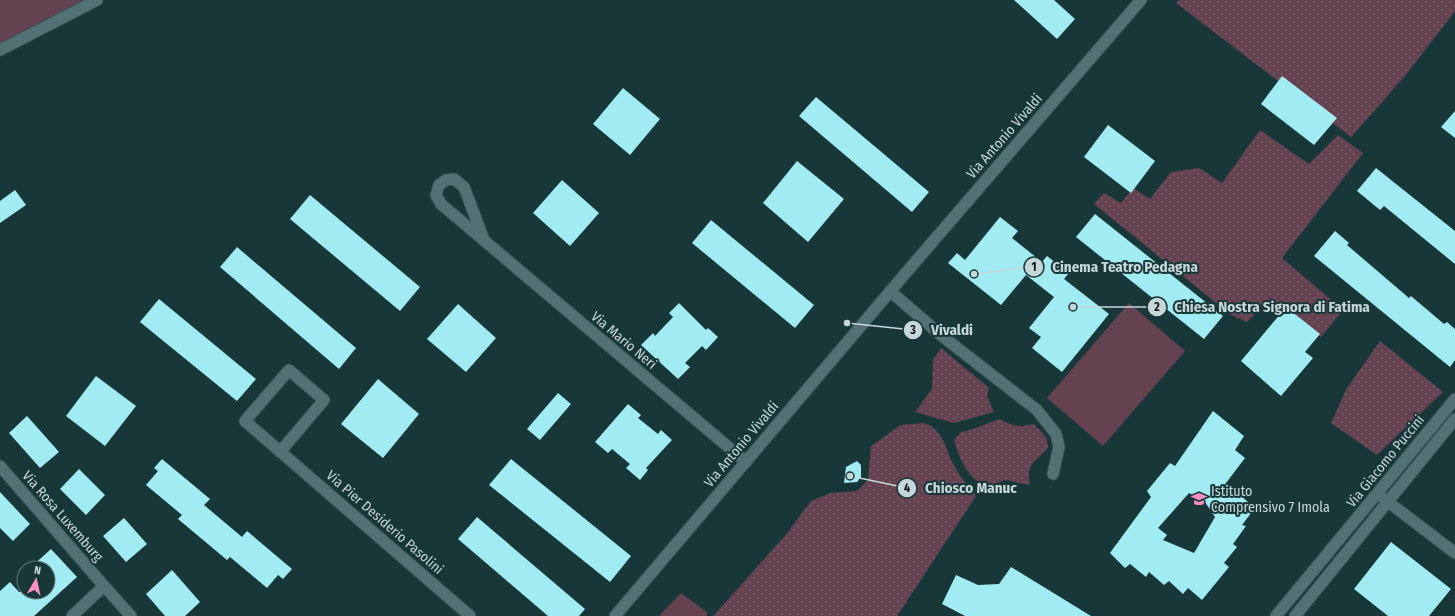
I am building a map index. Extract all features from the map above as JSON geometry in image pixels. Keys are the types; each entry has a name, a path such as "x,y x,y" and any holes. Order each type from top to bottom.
{"street":[{"path":"0,50 97,0"},
{"name":"Via Antonio Vivaldi","path":"614,616 890,291 1141,0"},
{"name":"Via Mario Neri","path":"484,240 464,187 454,179 446,180 438,185 436,195 441,204 746,462"},
{"path":"890,291 942,336 1037,410 1056,434 1059,447 1053,474"},
{"name":"Via Pier Desiderio Pasolini","path":"280,452 324,400 289,370 245,421 280,452 470,616"},
{"name":"Via Giacomo Puccini","path":"1276,616 1378,494 1455,398"},
{"name":"Via Giacomo Puccini","path":"1295,616 1455,419"},
{"name":"Via Rosa Luxemburg","path":"0,466 131,616"},
{"path":"1378,494 1455,553"},
{"path":"72,616 104,586"}],"shaded area":[{"path":"0,0 90,0 0,44"},
{"path":"1179,0 1455,0 1455,11 1405,76 1351,137 1176,3"},
{"path":"1260,130 1309,164 1338,135 1363,153 1282,258 1343,310 1321,337 1268,300 1247,322 1231,315 1094,204 1104,193 1121,203 1133,188 1150,199 1171,172 1199,168 1222,183"},
{"path":"1129,303 1185,351 1103,446 1047,398"},
{"path":"1380,341 1443,392 1377,455 1331,423 1347,388"},
{"path":"941,348 989,388 987,396 994,412 954,423 915,412 932,389 933,360"},
{"path":"1000,419 1016,426 1033,424 1046,437 1048,448 1031,467 1029,472 1030,485 1005,480 988,487 975,480 962,461 954,440 961,432"},
{"path":"924,423 931,426 940,435 956,469 976,496 897,616 713,616 785,536 811,501 831,493 857,491 868,480 871,446 901,425"},
{"path":"681,593 708,613 706,616 659,616"}],"building":[{"path":"1014,0 1054,0 1075,19 1057,39"},
{"path":"1282,76 1337,118 1314,145 1261,104"},
{"path":"623,88 660,119 630,155 593,124"},
{"path":"816,97 929,192 912,212 799,116"},
{"path":"1455,111 1455,138 1441,127"},
{"path":"1108,125 1155,161 1131,193 1084,157"},
{"path":"797,161 844,199 808,242 763,203"},
{"path":"1376,168 1455,231 1455,264 1384,206 1380,210 1357,191"},
{"path":"562,180 599,213 570,246 533,213"},
{"path":"15,190 26,205 0,223 0,201"},
{"path":"310,195 420,287 400,311 290,219"},
{"path":"1095,214 1223,316 1204,339 1076,237"},
{"path":"1000,217 1018,231 1012,238 1042,262 1047,256 1069,273 1064,279 1109,314 1062,372 1032,348 1041,337 1029,328 1054,297 1026,275 1001,305 948,263 957,253 965,260"},
{"path":"711,220 814,305 795,328 692,243"},
{"path":"1335,231 1349,243 1347,245 1409,298 1411,296 1444,324 1447,322 1455,329 1455,360 1450,367 1314,256"},
{"path":"237,247 356,348 339,369 220,267"},
{"path":"159,299 256,379 237,401 140,322"},
{"path":"679,303 706,330 708,328 718,337 706,350 702,346 685,363 690,367 678,379 641,345 653,333 655,336 673,317 669,313"},
{"path":"458,304 496,338 466,372 427,339"},
{"path":"1286,307 1320,334 1305,352 1313,358 1281,396 1241,361"},
{"path":"96,376 136,406 105,446 66,416"},
{"path":"378,379 419,414 383,458 341,424"},
{"path":"558,393 571,404 540,440 527,429"},
{"path":"628,404 641,415 638,418 658,434 661,430 672,440 646,468 648,470 640,480 626,468 630,464 612,449 608,453 595,442"},
{"path":"1213,411 1244,436 1235,450 1245,458 1226,483 1255,508 1242,525 1246,526 1233,544 1237,547 1224,563 1229,567 1202,600 1188,588 1183,594 1169,581 1164,585 1149,572 1146,577 1130,564 1125,568 1110,553 1151,497 1147,491 1170,463 1175,466","holes":["1189,493 1205,502 1215,517 1194,553 1163,540 1167,535 1158,528"]},
{"path":"27,416 59,452 40,468 9,433"},
{"path":"162,459 210,499 204,505 242,537 247,531 292,569 283,579 278,575 267,588 230,557 227,560 178,519 182,515 146,485 158,471 154,468"},
{"path":"511,459 631,556 610,582 489,485"},
{"path":"857,461 861,465 861,477 857,482 844,483 846,467"},
{"path":"79,469 105,495 86,515 60,489"},
{"path":"0,492 30,524 13,541 0,528"},
{"path":"477,517 585,609 579,616 548,616 458,539"},
{"path":"124,518 147,544 126,562 103,536"},
{"path":"1391,542 1451,589 1429,616 1388,616 1354,589"},
{"path":"51,549 77,577 56,596 56,560 39,560"},
{"path":"1011,567 1091,616 965,616 942,604 956,575 978,585 999,584"},
{"path":"172,570 200,602 185,616 165,616 146,594"},
{"path":"10,582 16,589 16,600 52,600 34,616 0,616 0,591"}],"place":[{"name":"Cinema Teatro Pedagna","path":"974,274"},
{"name":"Chiesa Nostra Signora di Fatima","path":"1073,307"},
{"name":"Vivaldi","path":"847,323"},
{"name":"Chiosco Manuc","path":"850,476"},
{"name":"Istituto Comprensivo 7 Imola","path":"1199,499"}]}
